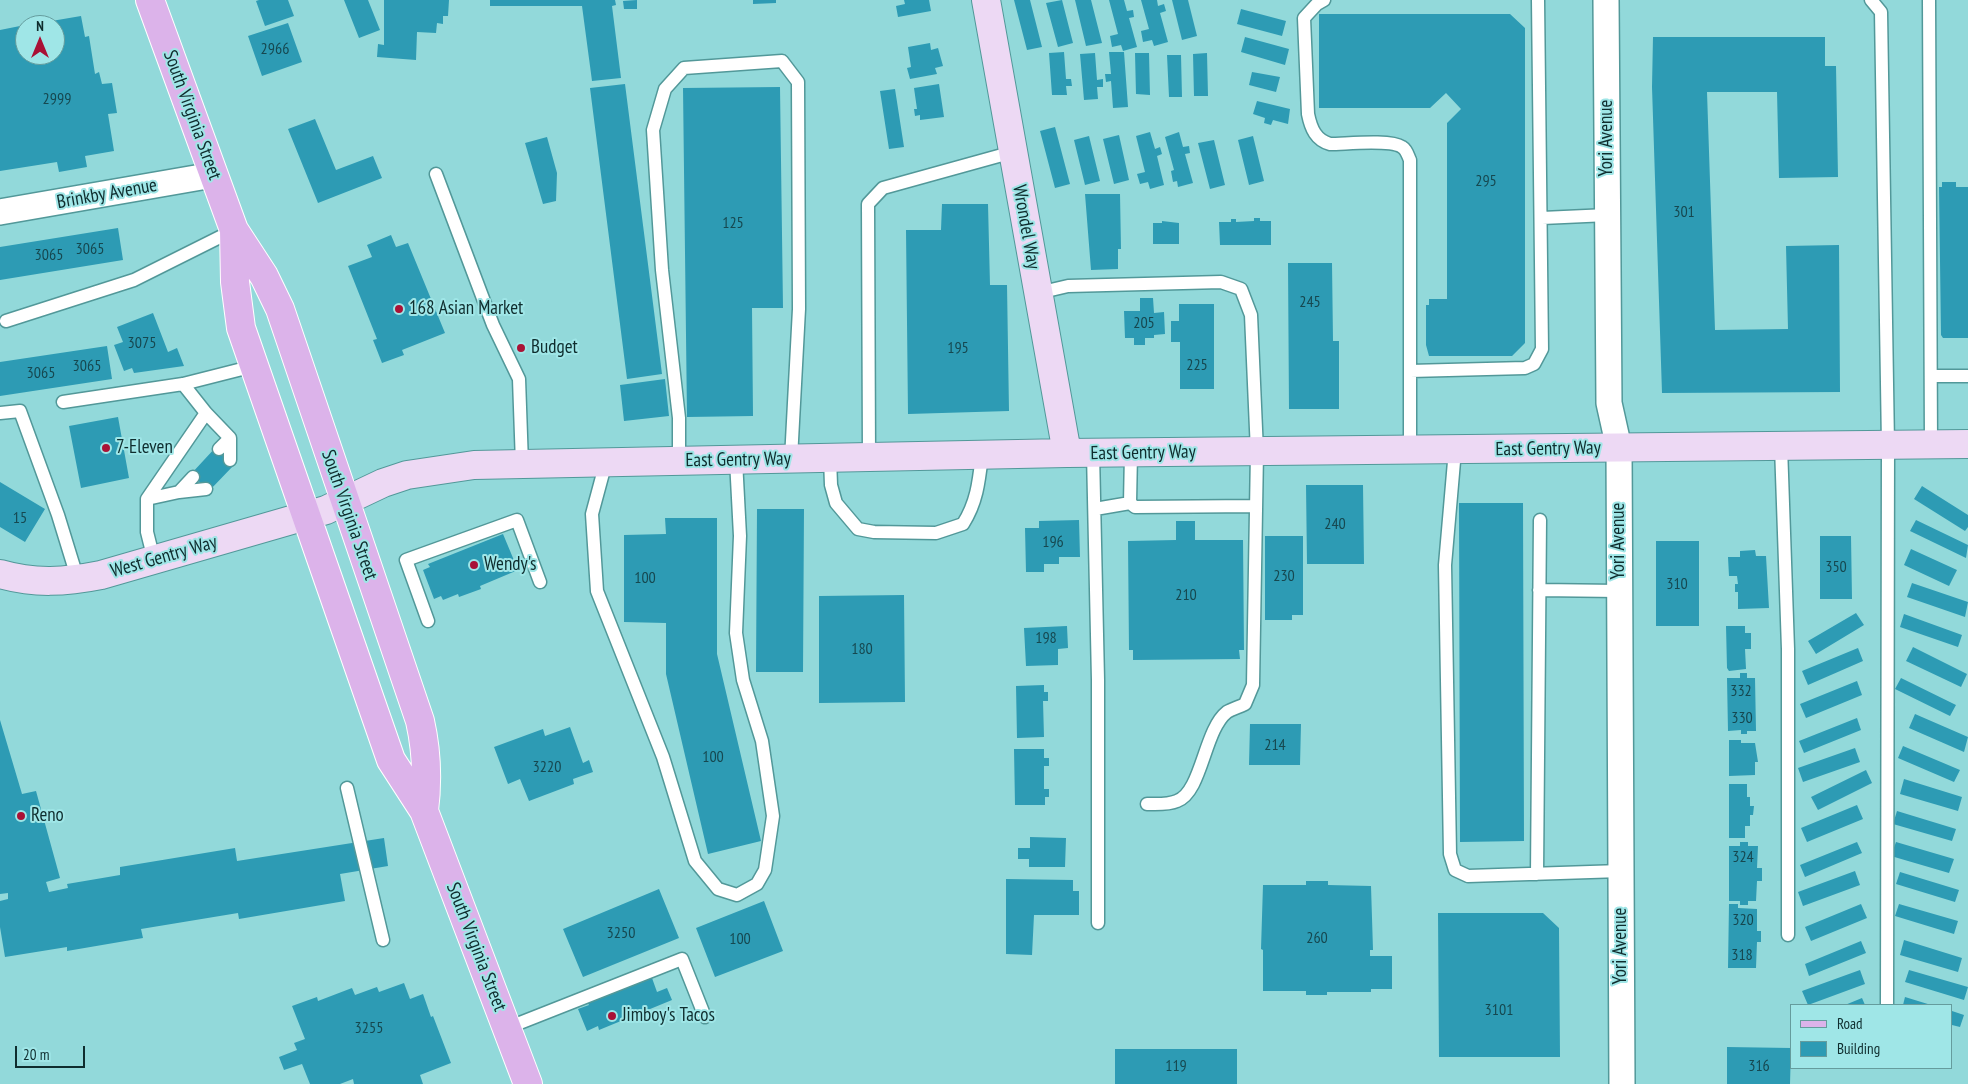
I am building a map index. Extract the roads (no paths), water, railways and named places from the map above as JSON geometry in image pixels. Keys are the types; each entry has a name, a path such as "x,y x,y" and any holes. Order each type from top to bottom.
{"main road":[{"name":"South Virginia Street","path":"150,0 234,230 264,276 280,309 326,509 391,760 424,811 528,1084"},
{"name":"South Virginia Street","path":"234,230 237,310 254,366 326,509 420,721 427,755 428,782 424,811"}],"street":[{"name":"Wrondel Way","path":"986,0 1067,454"},
{"name":"Yori Avenue","path":"1606,0 1609,402 1619,448 1622,1084"},
{"name":"Brinkby Avenue","path":"0,212 213,176"},
{"name":"East Gentry Way","path":"326,509 383,483 407,475 474,465 982,455 1968,444"},
{"name":"West Gentry Way","path":"0,574 44,582 78,580 101,576 326,509"}],"lane":[{"path":"1324,0 1317,4 1304,18 1310,126 1322,142 1330,144 1388,144 1401,146 1407,152 1410,160 1410,450"},
{"path":"1410,371 1525,368 1534,364 1542,349 1542,218 1538,0"},
{"path":"1871,0 1882,12 1888,445 1887,1004"},
{"path":"1929,0 1930,444"},
{"path":"679,461 679,418 662,270 653,130 664,89 684,68 782,61 798,82 799,309 791,459"},
{"path":"869,457 868,204 883,188 1013,152"},
{"path":"436,174 493,324 519,379 522,464"},
{"path":"1542,218 1608,215"},
{"path":"6,321 134,280 234,230"},
{"path":"1038,293 1068,286 1221,282 1241,289 1251,315 1257,452 1253,685 1245,704 1227,712 1218,724 1199,766 1196,781 1188,793 1174,802 1147,804"},
{"path":"63,402 183,384 254,366"},
{"path":"1931,376 1968,376"},
{"path":"183,384 206,413 230,438 230,460"},
{"path":"0,413 20,411 61,524 78,580"},
{"path":"154,560 147,532 147,499 206,413"},
{"path":"219,449 230,438"},
{"path":"1781,446 1788,649 1788,935"},
{"path":"1454,450 1445,574 1450,854 1456,870 1468,876 1621,871"},
{"path":"1130,503 1132,453"},
{"path":"1093,454 1098,923"},
{"path":"830,458 830,485 836,503 858,529 874,532 936,533 963,524 969,514 977,498 982,455"},
{"path":"606,462 592,514 597,591 663,757 695,861 718,889 737,895 757,884 765,870 773,816 762,741 743,680 736,633 740,536 736,460"},
{"path":"179,492 193,477"},
{"path":"147,499 179,492 206,489"},
{"path":"1095,509 1130,503 1135,507 1256,506"},
{"path":"428,621 406,560 517,520 540,582"},
{"path":"1536,874 1540,520"},
{"path":"1539,590 1619,591"},
{"path":"347,788 383,940"},
{"path":"507,1028 682,959 705,1017"}],"place":[{"name":"168 Asian Market","path":"399,309"},
{"name":"Budget","path":"521,348"},
{"name":"7-Eleven","path":"106,448"},
{"name":"Wendy's","path":"474,565"},
{"name":"Reno","path":"21,816"},
{"name":"Jimboy's Tacos","path":"612,1016"}]}
